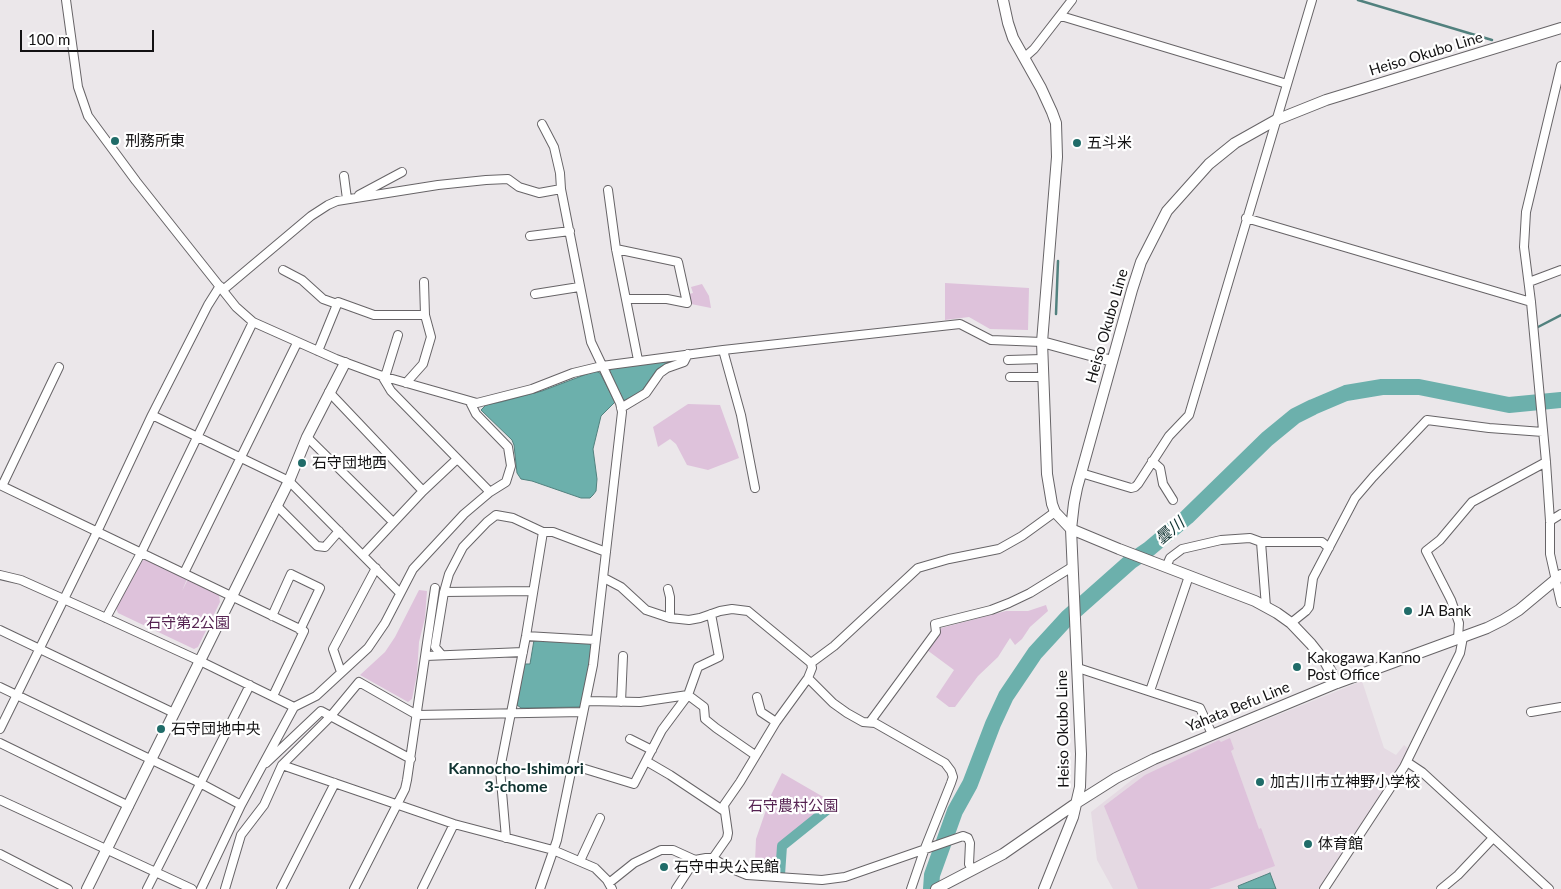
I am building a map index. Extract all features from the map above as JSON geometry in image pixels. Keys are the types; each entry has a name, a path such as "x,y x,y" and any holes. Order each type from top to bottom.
{"main road":[{"path":"1003,0 1011,30 1052,112 1057,136 1057,157 1042,342 1048,474 1052,504 1055,512 1071,528 1266,606 1291,623 1326,663 1337,683"},
{"name":"Heiso Okubo Line","path":"1044,889 1078,802 1080,787 1081,754 1071,528 1076,488 1082,473 1141,262 1152,238 1168,211 1209,164 1234,143 1276,120 1326,100 1561,28"},
{"path":"1042,342 1112,361"},
{"path":"88,889 289,481 307,437 345,363"},
{"name":"Yahata Befu Line","path":"936,889 1003,854 1116,778 1212,734 1337,683 1461,638 1503,620 1519,610 1558,577"}],"street":[{"path":"66,0 78,87 88,116 136,181 240,312 253,322 298,343 383,377 470,402 483,402 532,389 573,373 638,360 960,324 991,340 1042,342"},
{"path":"1025,57 1034,49 1072,0"},
{"path":"1082,473 1131,488 1138,484 1169,436 1189,415 1312,0"},
{"path":"1061,16 1287,84"},
{"path":"1561,66 1526,212 1524,247 1540,391 1550,521 1550,554 1558,577 1561,603"},
{"path":"540,889 557,840 593,665 604,578 621,408 591,342 560,172 554,147 542,124"},
{"path":"0,729 152,415 208,305 222,288 311,216 328,205 350,198 402,172"},
{"path":"344,176 350,198"},
{"path":"350,198 438,185 508,179 519,187 539,193 562,189"},
{"path":"608,190 616,249 638,360"},
{"path":"610,207 620,206"},
{"path":"1246,218 1531,302"},
{"path":"530,236 570,231"},
{"path":"616,249 678,262 687,303 667,299 626,299"},
{"path":"283,270 302,280 323,299 337,304 338,302 374,315 425,315"},
{"path":"1529,282 1561,270"},
{"path":"406,383 423,364 431,337 425,315 424,282"},
{"path":"536,294 580,287"},
{"path":"318,351 337,304"},
{"path":"106,618 141,553 253,322"},
{"path":"398,335 383,377 391,392 490,492"},
{"path":"184,573 298,343"},
{"path":"723,350 741,415 755,488"},
{"path":"621,408 646,393 660,373 667,368 684,362 688,354"},
{"path":"1008,360 1043,359"},
{"path":"59,367 1,485 304,632 273,696"},
{"path":"1010,377 1044,377"},
{"path":"329,392 423,491"},
{"path":"201,889 241,805 294,707 316,696 368,648 384,623 413,569 464,514 490,492 506,482 511,466 508,447 476,414 470,402"},
{"path":"152,415 289,481 400,593"},
{"path":"1291,623 1309,607 1313,578 1355,498 1427,420 1489,428 1543,432"},
{"path":"307,437 393,522"},
{"path":"362,555 423,491 457,459"},
{"path":"1152,461 1160,468 1164,484 1173,500"},
{"path":"1324,889 1407,762 1460,653 1459,623 1451,600 1426,551 1440,540 1472,502 1546,462"},
{"path":"276,505 318,546 325,547 339,532"},
{"path":"811,663 834,646 918,568 949,559 999,549 1022,536 1055,512"},
{"path":"1550,521 1561,514"},
{"path":"441,654 435,646 449,574 463,547 496,515 513,518 543,532 553,532 606,552"},
{"path":"506,838 500,769 526,636 543,532"},
{"path":"1162,565 1182,549 1221,540 1250,538 1261,542 1322,542 1329,548"},
{"path":"1261,542 1266,606"},
{"path":"341,672 333,650 376,568"},
{"path":"870,722 936,632 935,624 991,610 1009,603 1073,569"},
{"path":"272,616 291,574 320,588 300,630"},
{"path":"0,575 21,580 64,599 200,661 294,707"},
{"path":"1150,691 1189,576"},
{"path":"604,578 621,587 646,610 670,618 689,620 725,610 748,610 811,663 812,668 808,678 776,722 724,805 728,833 727,838 714,858"},
{"path":"354,889 405,789 411,759 435,588"},
{"path":"668,589 670,618"},
{"path":"444,592 532,591"},
{"path":"572,765 634,784 662,730 688,695 698,667 719,657 711,614"},
{"path":"0,630 174,713"},
{"path":"526,636 595,640"},
{"path":"426,656 522,652"},
{"path":"621,702 622,656"},
{"path":"1078,668 1200,708 1212,734"},
{"path":"808,678 833,703 863,722 875,723 944,763 951,771 953,776 951,783 911,889"},
{"path":"225,889 241,835 264,806 282,765 330,717 359,682 417,715 583,712"},
{"path":"147,889 250,685"},
{"path":"0,687 200,783 241,805"},
{"path":"586,701 640,702 688,695 704,707 705,719 755,755"},
{"path":"757,697 758,706 762,712 776,722"},
{"path":"1531,712 1561,706"},
{"path":"260,769 320,711 411,759"},
{"path":"630,739 652,750"},
{"path":"0,743 129,806"},
{"path":"646,761 670,774 724,811"},
{"path":"1407,762 1422,772 1549,889"},
{"path":"282,765 454,824 553,850 595,868 610,886 634,863 661,850 673,850 695,860 714,858 724,866 747,875 822,880 845,877 963,836 968,838 970,843 969,864 973,870"},
{"path":"281,889 335,784"},
{"path":"0,800 192,889"},
{"path":"580,861 600,818"},
{"path":"422,889 454,824"},
{"path":"1441,889 1458,875 1493,838"},
{"path":"0,854 68,889"},
{"path":"676,889 695,860"},
{"path":"952,889 958,878"}],"shaded area":[{"name":"加古川市立神野小学校","path":"1362,681 1384,748 1396,755 1404,745 1410,750 1319,889 1113,889 1097,860 1091,812 1147,768"}],"green space":[{"path":"945,283 1029,288 1028,330 990,329 969,317 945,320"},
{"path":"702,284 709,296 711,308 691,304 689,294 693,293 691,287"},
{"path":"688,404 720,405 739,458 708,470 687,465 676,444 670,439 658,447 653,427"},
{"name":"石守第2公園","path":"145,559 187,579 182,591 188,579 219,595 220,602 198,647 194,649 118,613 116,608 142,561"},
{"path":"419,590 427,591 425,618 419,642 417,674 412,699 408,702 360,675 385,652 395,637"},
{"path":"1046,605 1048,611 1030,627 1022,639 1015,645 1010,638 998,657 978,676 955,707 949,707 936,697 954,670 927,650 941,628 1006,611 1028,611"},
{"path":"1230,738 1234,749 1231,751 1259,829 1261,828 1275,866 1209,889 1138,889 1104,806 1145,775 1219,740 1221,742"},
{"name":"石守農村公園","path":"782,773 832,802 781,846 778,876 749,873 755,862 756,839 766,810 770,806 768,801"}],"water":[{"path":"674,360 657,369 641,392 623,401 609,372 612,368"},
{"path":"595,371 600,373 615,402 601,416 593,449 597,479 596,491 590,498 581,498 521,479 517,473 512,440 481,410 486,405 542,391"},
{"path":"534,640 589,643 592,647 583,704 579,707 521,708 517,705 524,664 530,664"},
{"path":"1270,873 1276,889 1239,889 1238,886"}],"waterway":[{"path":"1358,0 1492,40"},
{"path":"1056,314 1058,261"},
{"path":"1538,327 1561,315"},
{"name":"曇川","path":"931,889 932,875 955,811 970,784 993,724 1006,696 1035,653 1068,617 1130,562 1149,549 1187,517 1267,439 1295,416 1346,393 1382,387 1419,387 1509,405 1561,400"},
{"path":"780,875 782,846 833,805"}],"place":[{"name":"刑務所東","path":"115,141"},
{"name":"五斗米","path":"1077,143"},
{"name":"石守団地西","path":"302,463"},
{"name":"JA Bank","path":"1408,611"},
{"name":"Kakogawa Kanno Post Office","path":"1297,667"},
{"name":"石守団地中央","path":"161,729"},
{"name":"加古川市立神野小学校","path":"1260,782"},
{"name":"体育館","path":"1308,844"},
{"name":"石守中央公民館","path":"664,867"}],"district":[{"name":"Kannocho-Ishimori 3-chome","path":"516,778"}]}
